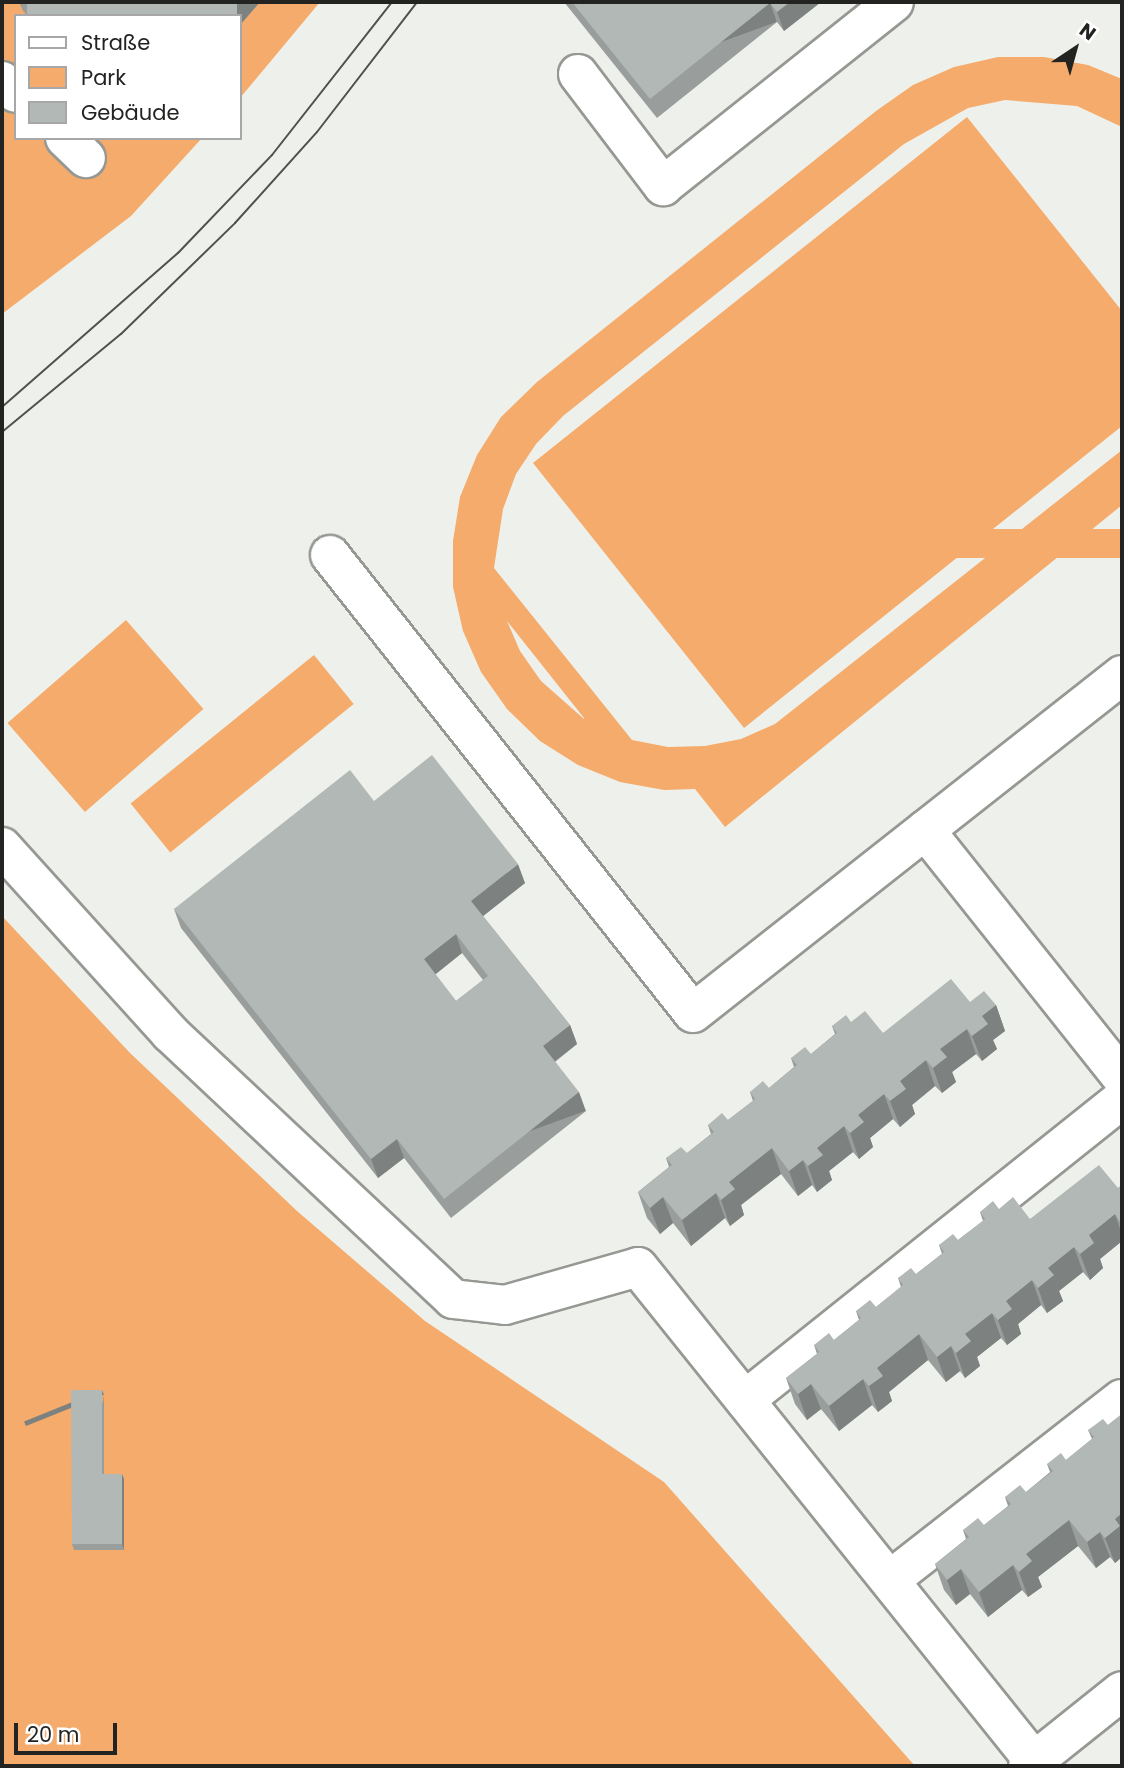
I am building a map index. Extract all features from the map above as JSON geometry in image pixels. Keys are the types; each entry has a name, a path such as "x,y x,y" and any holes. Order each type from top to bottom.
{"lane":[{"path":"578,74 663,186 894,2"},
{"path":"331,555 693,1013 1122,675"},
{"path":"925,830 1122,1078"},
{"path":"2,847 170,1033 453,1299 505,1305 638,1267 890,1580 1031,1764 1122,1691"},
{"path":"745,1400 1122,1099"},
{"path":"890,1580 1122,1399"}],"green space":[{"path":"2,2 320,2 242,96 242,14 14,14 14,140 200,140 131,216 2,314"},
{"path":"998,57 1044,57 1088,65 1122,79 1122,127 1077,106 1005,100 968,108 904,144 563,416 536,444 516,474 503,509 494,568 632,740 668,747 705,746 741,739 775,724 1122,450 1122,505 725,827 695,789 664,790 620,782 578,765 540,741 507,709 481,672 463,631 453,587 453,541 460,497 477,455 501,417 537,382 876,111 913,85 954,67","holes":["507,621 584,718 541,681 520,651"]},
{"path":"967,117 1122,311 1122,426 744,728 533,463"},
{"path":"627,529 1122,529 1122,558 627,558"},
{"path":"126,620 203,709 85,812 8,723"},
{"path":"314,655 354,704 170,852 131,804"},
{"path":"2,916 130,1053 297,1211 425,1321 664,1482 915,1766 2,1766"}],"building":[{"path":"27,2 237,2 237,14 27,14"},
{"path":"572,2 790,2 777,12 770,3 650,99"},
{"path":"432,755 518,864 471,901 570,1025 543,1046 579,1092 444,1199 397,1139 371,1159 174,909 350,770 374,801","holes":["456,934 488,976 456,1001 424,959"]},
{"path":"951,979 970,1002 984,991 996,1005 982,1016 988,1024 972,1036 967,1029 940,1049 947,1057 933,1068 926,1060 900,1081 906,1089 890,1101 884,1094 858,1115 864,1122 850,1133 844,1126 817,1148 823,1155 808,1166 803,1160 789,1171 772,1148 729,1182 735,1189 721,1200 716,1193 682,1220 663,1197 650,1208 638,1192 672,1165 666,1158 681,1147 687,1153 714,1132 708,1125 722,1113 728,1120 755,1099 750,1092 763,1081 769,1088 797,1065 791,1058 805,1047 811,1054 837,1033 832,1026 846,1015 851,1022 865,1011 883,1033"},
{"path":"1099,1165 1118,1188 1122,1185 1122,1220 1120,1222 1115,1214 1089,1235 1094,1243 1080,1254 1074,1247 1048,1268 1054,1275 1038,1288 1032,1280 1006,1301 1012,1309 998,1320 992,1313 965,1334 971,1341 956,1353 951,1346 937,1357 919,1334 877,1368 883,1376 869,1386 863,1379 829,1406 811,1384 798,1394 786,1378 819,1352 814,1345 829,1333 834,1340 861,1318 856,1311 870,1300 876,1307 903,1285 898,1278 911,1268 916,1274 944,1252 939,1245 953,1234 958,1240 985,1219 980,1212 993,1201 999,1209 1013,1197 1030,1219"},
{"path":"71,1390 102,1390 102,1474 122,1474 122,1544 72,1544"},
{"path":"1122,1414 1122,1513 1115,1519 1120,1526 1105,1538 1100,1532 1087,1542 1069,1520 1026,1554 1032,1561 1019,1572 1013,1565 979,1592 961,1569 947,1580 935,1564 969,1537 963,1530 978,1518 984,1525 1011,1504 1005,1497 1020,1485 1026,1492 1053,1471 1047,1464 1061,1453 1066,1460 1094,1437 1088,1430 1103,1419 1108,1425"}],"tram line":[{"path":"2,407 178,253 272,155 392,2"},
{"path":"2,432 121,334 235,223 317,132 417,2"}]}
